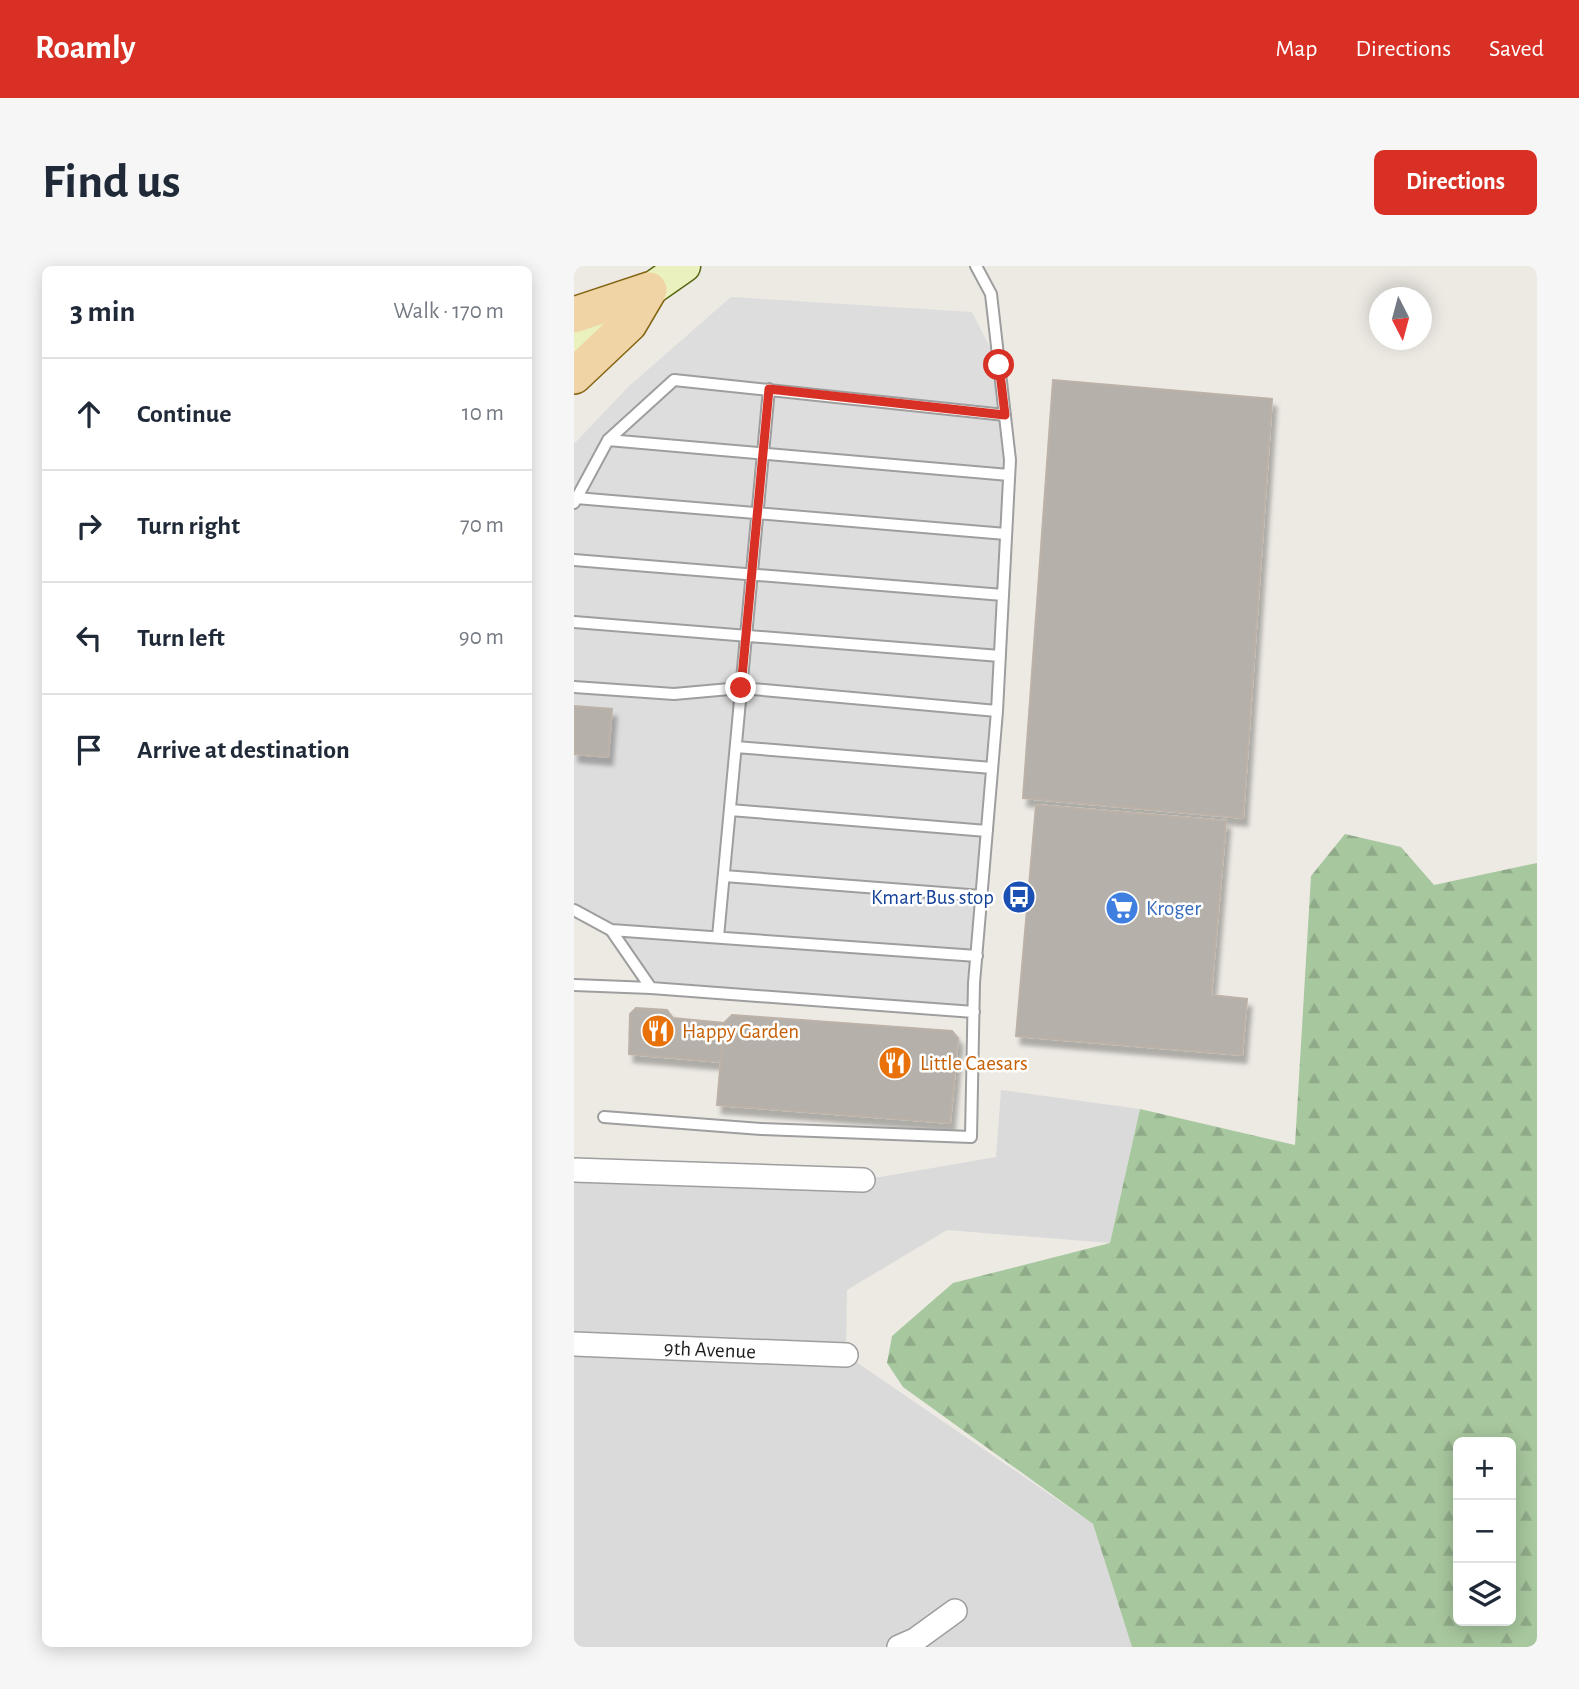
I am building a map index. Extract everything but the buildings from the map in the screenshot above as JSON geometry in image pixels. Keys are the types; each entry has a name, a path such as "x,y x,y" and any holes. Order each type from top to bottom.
{"main road":[{"path":"574,344 684,266"},
{"path":"574,315 649,290"},
{"path":"574,376 629,324 649,290"}],"street":[{"path":"574,1170 863,1180"},
{"name":"9th Avenue","path":"574,1345 846,1355"},
{"path":"899,1647 915,1640 955,1611"}],"lane":[{"path":"604,1117 761,1129 971,1137 976,956 1000,656 1009,475 991,294 976,266"},
{"path":"1005,415 674,380 608,440 575,500 1006,534"},
{"path":"718,937 769,389"},
{"path":"608,440 1009,475"},
{"path":"574,560 1003,595"},
{"path":"574,622 1000,656"},
{"path":"574,687 674,694 741,688 996,711"},
{"path":"736,747 992,768"},
{"path":"730,810 987,831"},
{"path":"724,876 982,896"},
{"path":"574,910 611,930 976,956"},
{"path":"611,930 651,988"},
{"path":"574,985 651,988 974,1012"}],"shaded area":[{"path":"731,297 972,312 999,365 1010,460 974,1012 651,988 611,930 574,910 574,444 628,387"},
{"path":"1001,1090 1140,1109 1110,1243 947,1230 847,1290 846,1355 1093,1524 1132,1647 574,1647 574,1170 863,1180 996,1157"}],"green space":[{"path":"1345,834 1401,847 1434,885 1537,863 1537,1647 1132,1647 1093,1524 903,1387 887,1363 892,1336 953,1283 1110,1243 1140,1109 1295,1145 1311,876"}],"place":[{"name":"Kmart Bus stop","path":"1019,897"},
{"name":"Kroger","path":"1122,908"},
{"name":"Happy Garden","path":"658,1031"},
{"name":"Little Caesars","path":"895,1063"}],"route":[{"path":"741,688 769,389 1005,415 999,365"}]}
